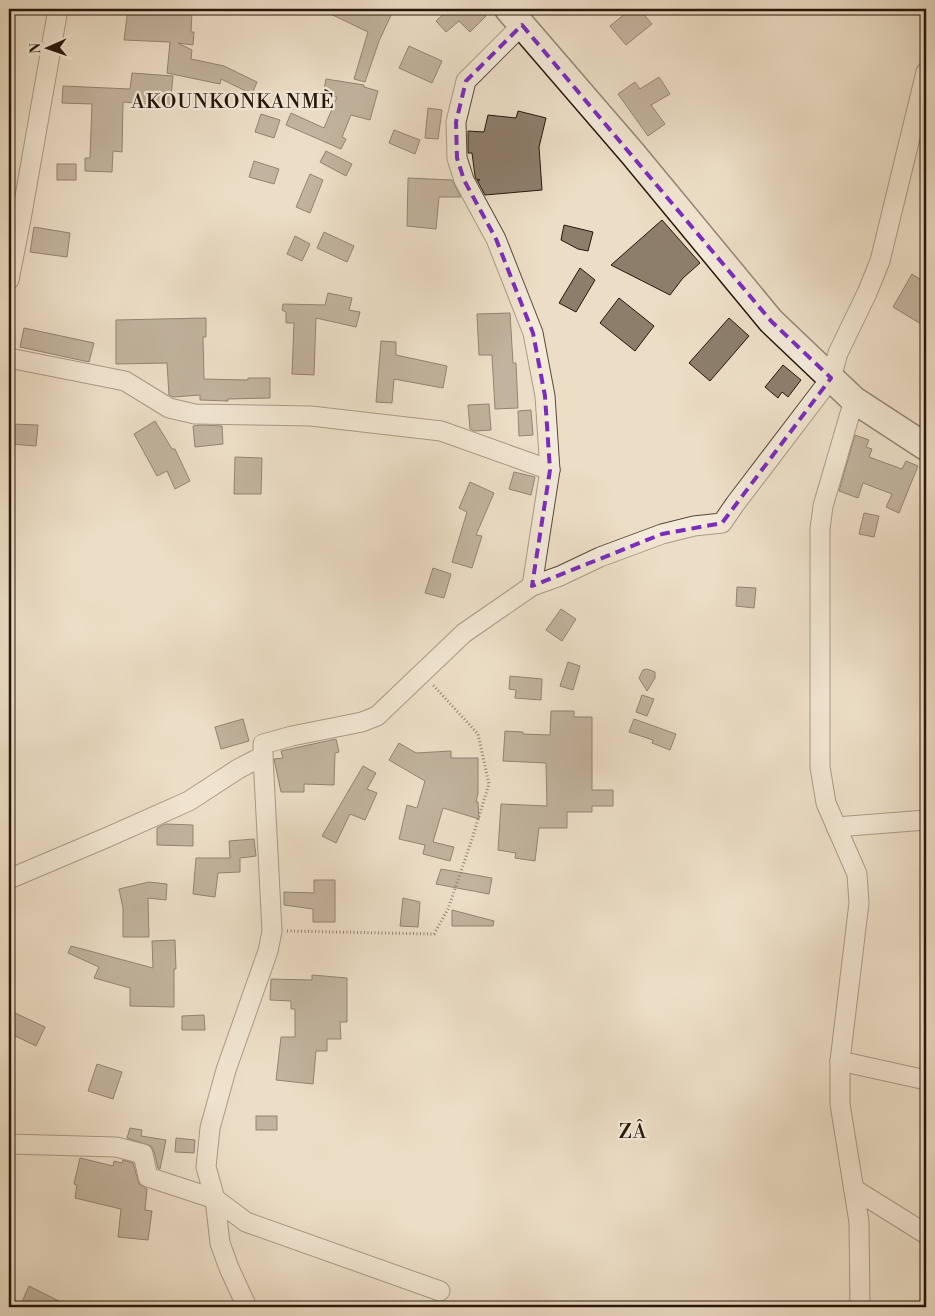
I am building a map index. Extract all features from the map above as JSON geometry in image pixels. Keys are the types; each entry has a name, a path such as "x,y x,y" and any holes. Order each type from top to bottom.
{"street":[{"path":"9,280 58,9"},
{"path":"532,586 550,470 545,396 533,333 496,239 464,180 457,158 456,122 466,81 515,17 633,154 771,321 854,400 926,447"},
{"path":"247,1307 220,1243 215,1199 206,1167 210,1128 226,1070 266,959 272,931 263,744 292,736 362,722 377,716 464,633 532,586 560,576 600,557 662,534 694,526 722,523 734,504 831,378 838,353 880,261 926,72"},
{"path":"9,358 125,381 168,408 195,414 311,416 441,431 550,470"},
{"path":"854,400 823,506 820,529 820,767 826,803 857,874 859,904 840,1061 840,1104 860,1222 860,1307"},
{"path":"9,878 108,838 189,801 238,768 263,756"},
{"path":"836,827 926,820"},
{"path":"840,1061 926,1080"},
{"path":"9,1144 116,1147 143,1154 148,1177 215,1199 246,1222 440,1291"},
{"path":"854,1188 926,1234"}],"path":[{"path":"272,931 434,934 448,909 489,784 478,734 423,673"}],"highlighted area":[{"path":"522,25 771,321 831,378 722,523 662,534 532,586 550,470 545,396 533,333 496,239 464,180 457,158 456,122 466,81"}],"building":[{"path":"128,9 166,9 165,11 192,12 191,32 194,32 193,45 178,43 192,50 191,59 224,66 257,82 252,94 221,79 220,84 167,73 170,42 124,40"},
{"path":"320,9 384,9 392,13 379,41 365,82 354,79 368,32"},
{"path":"447,9 479,9 486,16 470,32 459,21 446,32 436,21"},
{"path":"631,9 639,9 652,24 626,45 610,26"},
{"path":"409,46 442,61 432,83 399,68"},
{"path":"132,73 173,76 170,106 123,102 122,152 113,151 112,172 85,171 85,158 90,158 92,104 62,103 63,86 130,89"},
{"path":"659,77 670,94 651,105 665,124 648,136 618,94 635,82 640,89"},
{"path":"326,79 364,85 364,87 378,91 370,120 351,115 342,137 346,139 341,149 286,125 291,113 324,128 337,97 323,95"},
{"path":"428,108 442,110 438,139 425,138"},
{"path":"518,111 546,118 539,147 542,190 485,195 477,180 480,180 476,179 475,176 472,153 468,153 468,131 484,132 488,115 516,118"},
{"path":"261,114 280,120 274,138 255,132"},
{"path":"394,130 420,140 415,154 389,143"},
{"path":"326,151 352,164 346,176 320,162"},
{"path":"254,161 279,169 274,184 249,177"},
{"path":"57,164 76,164 76,180 57,180"},
{"path":"310,174 323,180 310,213 296,207"},
{"path":"408,178 452,180 461,197 439,197 436,229 407,226"},
{"path":"662,220 700,263 683,278 670,295 611,265"},
{"path":"564,225 593,232 588,251 578,249 561,240"},
{"path":"34,227 70,233 67,257 30,252"},
{"path":"324,232 354,246 347,262 317,248"},
{"path":"295,236 310,244 302,261 287,254"},
{"path":"580,268 595,280 576,312 559,303"},
{"path":"912,274 926,283 926,327 893,307"},
{"path":"328,293 352,298 349,310 360,312 356,327 316,318 314,375 292,374 294,323 286,323 286,312 282,310 283,304 325,305"},
{"path":"619,298 654,326 635,351 600,323"},
{"path":"510,313 513,363 516,363 518,408 495,409 492,355 479,355 477,314"},
{"path":"206,318 206,337 203,337 204,379 248,380 248,378 270,378 270,398 228,399 228,401 200,400 200,395 173,397 169,395 167,363 116,364 116,320"},
{"path":"729,318 749,336 710,381 689,363"},
{"path":"24,328 94,343 89,362 20,347"},
{"path":"381,341 396,342 396,355 447,366 443,388 394,379 392,403 376,402"},
{"path":"783,365 801,380 788,397 782,392 778,398 765,387"},
{"path":"489,404 491,430 475,431 470,429 468,405"},
{"path":"531,410 533,435 519,436 518,411"},
{"path":"155,421 172,449 175,449 190,481 175,489 167,471 157,476 134,434"},
{"path":"13,424 38,425 36,446 11,444"},
{"path":"193,426 222,426 223,444 195,447"},
{"path":"855,435 869,440 866,447 872,449 869,457 902,469 906,461 918,466 899,513 886,507 892,494 863,483 858,498 839,491"},
{"path":"235,457 262,458 261,494 234,494"},
{"path":"514,472 535,477 531,495 509,489"},
{"path":"470,482 494,493 476,535 482,536 472,568 452,562 467,512 459,508"},
{"path":"864,513 879,516 874,537 859,534"},
{"path":"433,568 451,574 444,598 425,593"},
{"path":"737,587 756,588 754,608 736,606"},
{"path":"561,609 576,619 562,641 546,630"},
{"path":"568,662 580,666 573,690 560,686"},
{"path":"647,669 655,672 655,678 647,691 639,678 643,670"},
{"path":"510,676 542,679 541,700 515,698 516,690 509,689"},
{"path":"642,695 654,699 647,716 636,712"},
{"path":"551,711 574,711 574,717 592,717 592,790 613,790 613,806 592,806 592,812 567,812 567,828 539,828 535,861 515,858 516,853 498,850 501,804 547,806 546,763 503,761 505,731 550,735"},
{"path":"243,719 249,741 221,749 215,727"},
{"path":"634,719 676,734 670,750 652,743 653,740 629,732"},
{"path":"336,739 339,752 335,753 334,785 304,784 304,792 281,792 274,759 283,758 281,751"},
{"path":"399,743 416,753 451,751 451,758 478,758 478,793 476,802 478,802 479,819 443,808 433,842 454,847 450,861 423,854 425,845 399,839 407,805 417,808 425,781 389,760"},
{"path":"363,766 376,773 367,789 377,793 365,820 350,814 336,843 322,836"},
{"path":"165,824 193,825 193,846 157,845 157,828"},
{"path":"254,839 256,856 240,858 240,872 218,873 215,897 193,894 196,858 230,858 229,841"},
{"path":"441,869 492,878 489,894 436,884"},
{"path":"314,880 335,880 335,922 313,922 313,909 284,905 284,892 314,893"},
{"path":"149,882 167,884 166,900 148,898 149,937 123,937 123,908 119,889"},
{"path":"403,898 420,902 418,927 400,926"},
{"path":"452,910 494,921 493,926 452,926"},
{"path":"175,940 174,1007 130,1006 130,988 94,978 99,967 68,953 71,946 153,968 152,941"},
{"path":"312,975 347,978 347,1022 340,1022 341,1039 327,1039 327,1051 316,1051 313,1084 276,1080 281,1037 295,1037 295,1009 291,1009 291,1001 270,1000 271,979 312,980"},
{"path":"15,1013 45,1027 36,1046 9,1033 9,1026"},
{"path":"204,1015 205,1030 182,1030 182,1016"},
{"path":"97,1064 122,1072 113,1099 88,1091"},
{"path":"256,1116 277,1116 277,1130 256,1130"},
{"path":"130,1128 142,1130 141,1136 166,1140 160,1169 151,1146 127,1138"},
{"path":"176,1138 195,1140 194,1153 175,1152"},
{"path":"80,1158 113,1166 114,1161 122,1163 123,1160 133,1163 139,1184 147,1189 145,1210 152,1211 148,1240 118,1237 121,1209 75,1198 77,1185 74,1184"},
{"path":"29,1286 71,1307 29,1307 21,1304"}],"district":[{"name":"AKOUNKONKANMÈ","path":"233,101"},
{"name":"ZÂ","path":"633,1131"}]}
